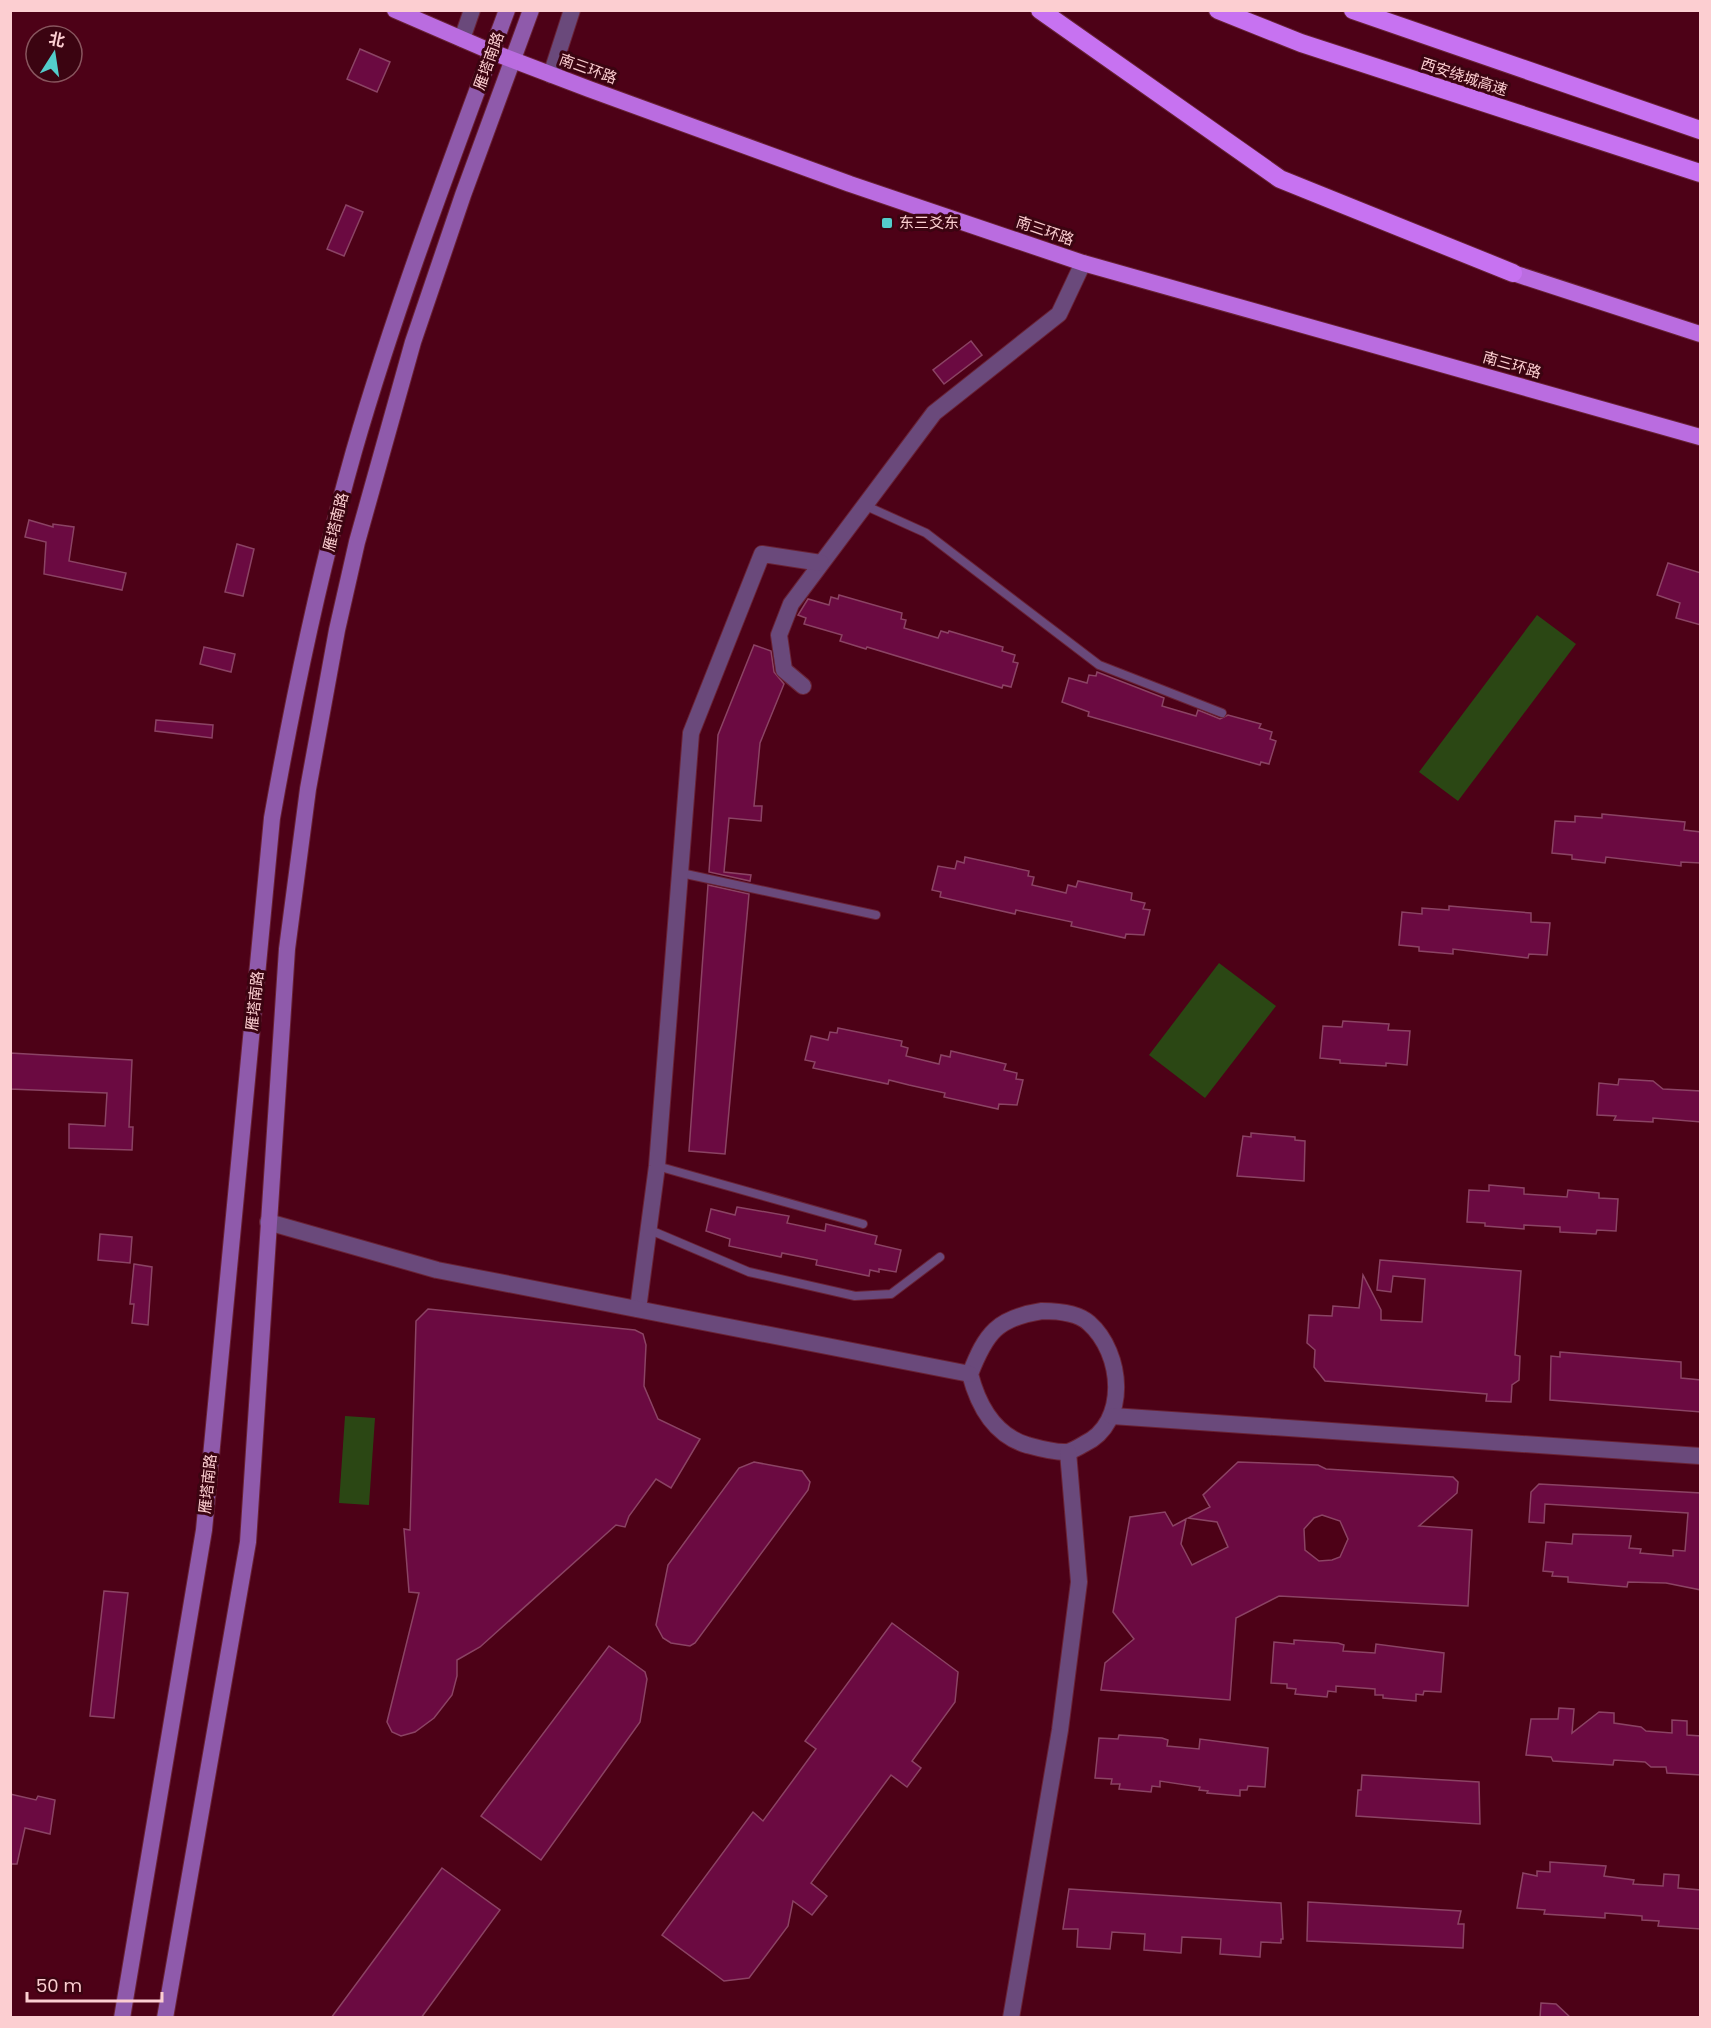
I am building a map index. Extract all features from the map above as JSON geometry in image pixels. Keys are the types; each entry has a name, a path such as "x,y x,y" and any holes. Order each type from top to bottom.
{"highway":[{"name":"南三环路","path":"395,10 551,75 850,184 1083,263 1701,437"},
{"path":"1040,10 1280,179 1513,273 1701,334"},
{"name":"西安绕城高速","path":"1218,10 1301,43 1701,172"},
{"name":"西安绕城高速","path":"1353,10 1701,130"}],"main road":[{"name":"雁塔南路","path":"122,2018 204,1530 272,818 284,751 328,551 358,440 390,335 507,10"},
{"name":"雁塔南路","path":"165,2018 248,1542 287,949 308,789 337,630 357,542 413,342 463,195 531,10"}],"street":[{"path":"462,39 472,10"},
{"path":"551,75 572,10"},
{"path":"803,686 784,670 779,635 791,604 934,413 1059,314 1083,263"},
{"path":"638,1309 657,1166 692,733 762,554 821,563"},
{"path":"268,1222 437,1270 970,1374"},
{"path":"1060,1311 1088,1322 1106,1345 1116,1372 1112,1416 1093,1440 1068,1452 1015,1441 996,1426 980,1405 970,1374 980,1349 998,1327 1014,1316 1060,1311"},
{"path":"1112,1416 1701,1456"},
{"path":"1011,2018 1060,1730 1079,1582 1068,1452"}],"lane":[{"path":"864,505 926,533 1099,665 1222,714"},
{"path":"681,873 876,915"},
{"path":"657,1166 863,1224"},
{"path":"650,1230 749,1272 855,1296 891,1294 940,1257"}],"green space":[{"path":"1537,615 1576,644 1458,801 1419,772"},
{"path":"1219,963 1276,1006 1205,1098 1149,1055"},
{"path":"345,1416 375,1418 369,1505 339,1503"}],"building":[{"path":"360,49 390,62 377,92 347,79"},
{"path":"346,205 363,212 344,256 327,249"},
{"path":"971,341 982,355 944,384 933,370"},
{"path":"29,520 53,527 53,524 74,527 69,561 126,573 122,590 44,574 46,542 25,537"},
{"path":"237,544 254,549 243,596 225,592"},
{"path":"1668,563 1701,573 1701,625 1676,618 1680,603 1657,595"},
{"path":"839,595 902,613 901,619 906,620 904,628 938,638 941,631 948,633 949,631 1003,647 1002,651 1015,655 1013,662 1018,663 1011,687 1003,685 1002,688 840,641 842,635 804,624 806,618 798,615 808,599 829,605 831,597 838,599"},
{"path":"754,645 771,651 774,672 784,684 760,743 754,806 762,806 761,821 729,818 724,872 751,875 750,881 709,872 718,735"},
{"path":"204,647 235,654 231,672 200,664"},
{"path":"1097,672 1164,698 1162,706 1196,716 1198,710 1220,719 1228,715 1261,724 1259,728 1272,732 1270,739 1276,741 1269,764 1261,762 1260,765 1088,716 1089,712 1062,702 1069,678 1087,683 1089,675 1096,676"},
{"path":"156,720 213,725 212,738 155,731"},
{"path":"1602,814 1685,822 1684,830 1701,832 1701,863 1681,862 1681,866 1606,857 1605,863 1572,859 1572,855 1552,853 1555,821 1575,822 1575,816 1602,818"},
{"path":"965,857 1029,871 1028,876 1034,877 1032,885 1066,893 1068,885 1076,887 1078,881 1132,893 1131,900 1145,903 1143,909 1150,910 1144,935 1126,934 1125,938 1071,926 1072,922 1016,910 1015,914 940,897 941,892 932,890 938,866 955,869 957,861 964,863"},
{"path":"708,885 749,894 725,1154 689,1151"},
{"path":"1449,906 1531,913 1531,922 1550,923 1547,955 1529,954 1528,958 1453,949 1453,954 1419,951 1419,947 1399,945 1402,912 1422,914 1422,908 1449,910"},
{"path":"1343,1021 1389,1024 1388,1030 1410,1031 1407,1065 1340,1063 1340,1060 1320,1058 1323,1026 1342,1027"},
{"path":"838,1028 902,1041 901,1046 908,1048 906,1056 939,1064 941,1055 950,1057 951,1051 1006,1064 1004,1070 1017,1073 1016,1079 1023,1080 1017,1105 999,1104 998,1109 944,1097 945,1093 889,1080 888,1084 813,1068 815,1062 805,1060 811,1036 828,1040 830,1032 837,1033"},
{"path":"10,1053 132,1060 129,1127 133,1127 132,1150 69,1148 69,1124 105,1126 107,1093 10,1089"},
{"path":"1619,1079 1653,1081 1663,1089 1701,1091 1701,1122 1653,1118 1653,1122 1614,1120 1616,1116 1597,1115 1599,1083 1618,1085"},
{"path":"1251,1133 1295,1137 1295,1140 1305,1141 1304,1181 1237,1176 1243,1136 1251,1137"},
{"path":"1489,1185 1524,1188 1524,1194 1567,1197 1568,1190 1599,1193 1599,1198 1618,1199 1616,1231 1597,1230 1596,1234 1560,1232 1560,1227 1524,1225 1524,1229 1467,1222 1469,1190 1489,1191"},
{"path":"737,1207 789,1216 787,1223 825,1231 826,1224 877,1236 875,1244 901,1250 896,1272 870,1270 869,1276 816,1265 817,1260 782,1253 781,1257 729,1246 730,1239 706,1231 711,1209 735,1215"},
{"path":"100,1234 132,1237 130,1263 98,1260"},
{"path":"1380,1260 1521,1271 1515,1355 1520,1356 1519,1380 1512,1385 1511,1402 1486,1401 1487,1394 1325,1381 1314,1367 1315,1350 1307,1343 1309,1315 1332,1316 1333,1306 1359,1308 1363,1275 1381,1310 1381,1320 1422,1322 1425,1279 1393,1276 1391,1292 1377,1290"},
{"path":"134,1264 152,1267 148,1325 132,1323 134,1304 130,1304"},
{"path":"428,1309 635,1330 643,1334 646,1345 644,1386 658,1419 700,1439 671,1488 656,1479 629,1516 625,1527 616,1525 480,1647 457,1660 457,1676 452,1695 434,1718 415,1732 401,1736 392,1732 387,1722 419,1593 409,1592 404,1529 410,1530 416,1321"},
{"path":"1560,1352 1681,1362 1681,1378 1701,1380 1701,1412 1550,1400 1551,1356 1560,1357"},
{"path":"754,1462 802,1471 810,1482 808,1490 695,1643 690,1646 671,1643 663,1638 656,1625 668,1565 739,1468"},
{"path":"1238,1462 1318,1465 1326,1469 1453,1477 1458,1482 1457,1493 1419,1526 1472,1530 1468,1606 1279,1596 1236,1618 1230,1700 1101,1690 1105,1663 1134,1639 1113,1612 1130,1517 1165,1512 1173,1526 1186,1519 1181,1544 1192,1565 1228,1547 1217,1522 1188,1518 1210,1507 1203,1495","holes":["1322,1515 1340,1521 1348,1539 1340,1557 1319,1561 1305,1550 1304,1529 1314,1518"]},
{"path":"1539,1484 1701,1493 1701,1590 1666,1583 1628,1582 1627,1587 1568,1582 1568,1577 1552,1576 1553,1572 1543,1571 1546,1542 1572,1544 1573,1534 1631,1536 1629,1548 1641,1549 1640,1553 1673,1556 1673,1550 1685,1551 1688,1513 1545,1504 1544,1523 1529,1522 1531,1492"},
{"path":"104,1591 128,1593 114,1718 90,1716"},
{"path":"892,1623 958,1672 955,1702 912,1761 921,1768 907,1787 891,1775 811,1883 827,1896 812,1915 793,1901 788,1926 749,1978 724,1981 662,1935 753,1812 763,1821 816,1749 805,1741"},
{"path":"1294,1640 1338,1643 1344,1645 1343,1651 1375,1653 1376,1644 1444,1653 1441,1692 1424,1691 1423,1695 1416,1694 1416,1701 1383,1698 1383,1695 1375,1695 1375,1689 1336,1686 1336,1692 1328,1691 1327,1697 1295,1694 1296,1689 1287,1688 1287,1684 1271,1683 1274,1642 1294,1644"},
{"path":"609,1646 645,1672 647,1679 640,1722 541,1860 481,1816"},
{"path":"1559,1708 1574,1709 1572,1733 1599,1712 1614,1713 1614,1723 1641,1727 1646,1731 1672,1733 1672,1720 1687,1721 1687,1735 1701,1736 1701,1775 1667,1773 1666,1767 1651,1767 1645,1762 1614,1760 1613,1765 1553,1761 1551,1757 1526,1755 1531,1719 1558,1719"},
{"path":"1119,1735 1162,1738 1168,1740 1167,1746 1199,1749 1200,1739 1268,1748 1265,1787 1248,1786 1247,1790 1240,1790 1240,1796 1207,1793 1208,1791 1199,1790 1200,1787 1160,1781 1160,1787 1152,1786 1151,1792 1119,1789 1120,1784 1111,1784 1112,1779 1095,1778 1099,1738 1118,1739"},
{"path":"1362,1775 1479,1782 1480,1824 1356,1816"},
{"path":"10,1794 36,1800 38,1796 55,1800 50,1834 25,1828 17,1864 10,1864"},
{"path":"1550,1862 1606,1866 1604,1876 1634,1880 1633,1884 1663,1886 1664,1874 1679,1875 1678,1888 1701,1890 1701,1929 1658,1926 1659,1921 1642,1920 1642,1916 1605,1913 1605,1918 1544,1914 1545,1910 1517,1908 1523,1873 1537,1876 1537,1871 1550,1872"},
{"path":"442,1868 500,1910 421,2018 331,2018"},
{"path":"1069,1889 1281,1903 1283,1939 1281,1943 1261,1942 1260,1957 1220,1954 1221,1939 1182,1937 1181,1953 1144,1950 1145,1934 1112,1932 1110,1949 1077,1947 1078,1929 1063,1929"},
{"path":"1308,1902 1461,1911 1458,1924 1464,1924 1463,1948 1307,1941"},
{"path":"1541,2003 1556,2004 1571,2018 1540,2018"}],"place":[{"name":"东三爻东","path":"887,223"}]}
